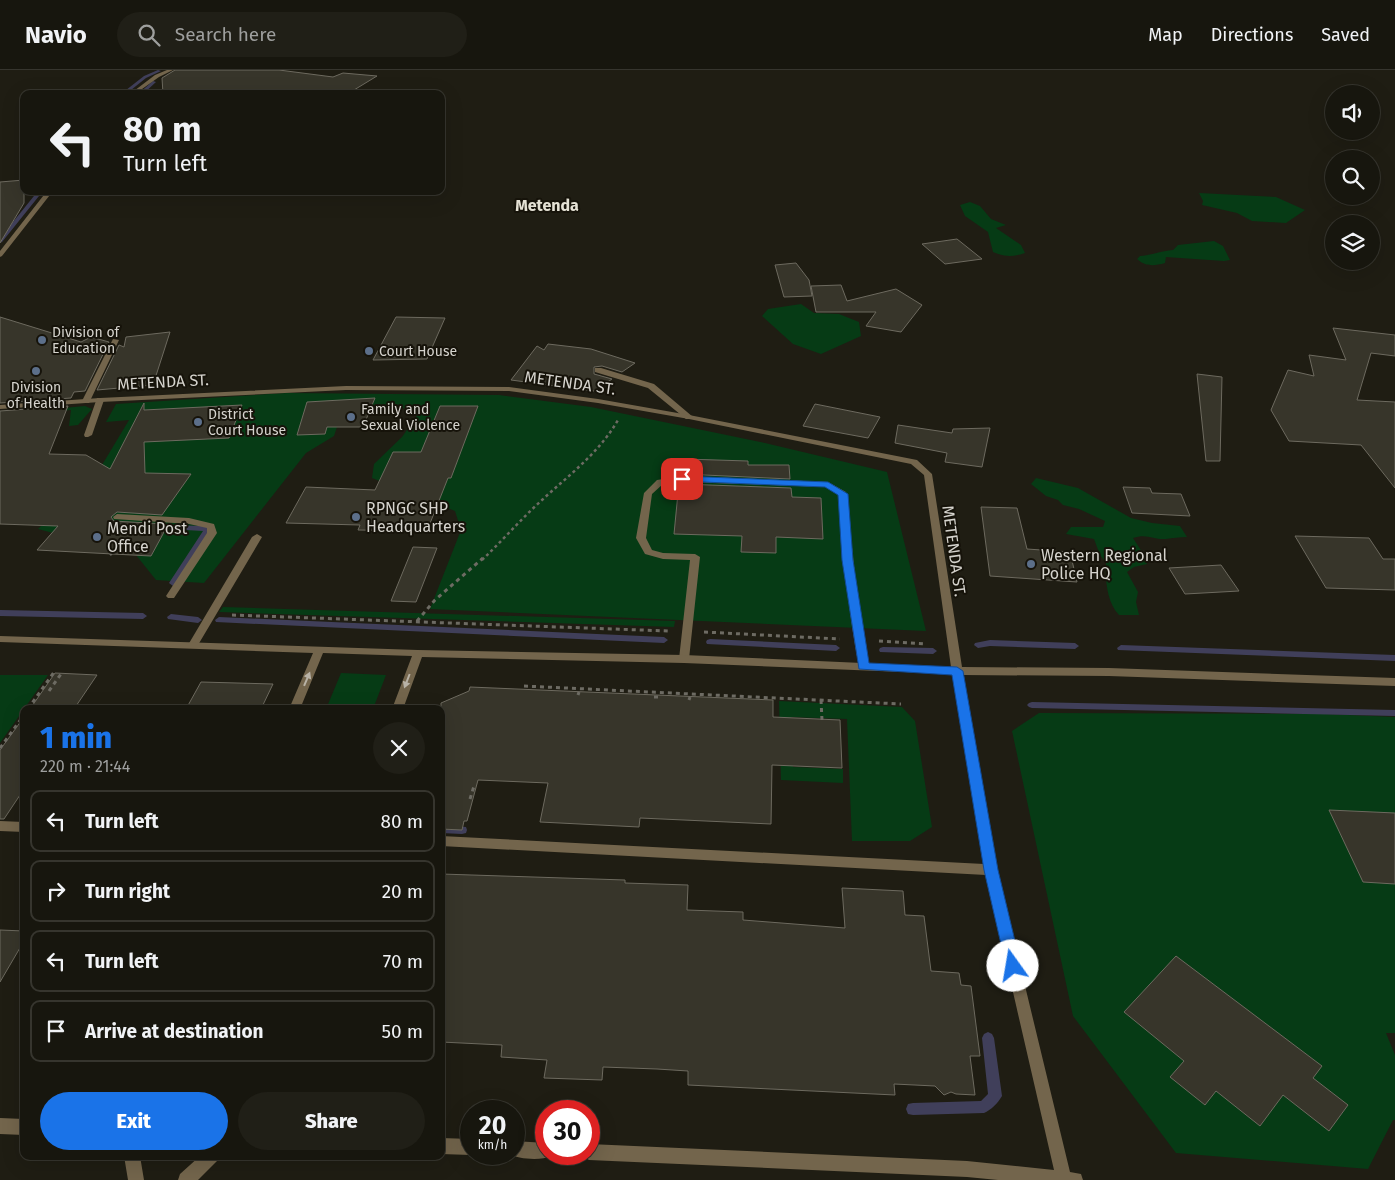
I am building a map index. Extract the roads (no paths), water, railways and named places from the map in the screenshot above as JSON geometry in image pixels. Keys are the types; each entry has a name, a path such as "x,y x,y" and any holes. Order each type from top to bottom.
{"street":[{"path":"138,90 157,76 171,70"},
{"path":"0,255 48,195"},
{"path":"86,401 116,340"},
{"path":"598,370 651,386 689,417"},
{"name":"METENDA ST.","path":"0,407 100,400 346,388 479,388 509,390 625,406 914,462 928,474 957,671 991,870 1069,1179"},
{"path":"88,435 100,400"},
{"path":"684,658 695,558 663,556 648,552 641,538 648,493 660,482 682,479 796,483 828,485 843,494 847,560 858,640 864,666"},
{"path":"117,517 189,521 211,526 212,534 171,596"},
{"path":"192,645 257,537"},
{"path":"0,638 418,652 684,658 957,671 1109,672 1395,682"},
{"path":"296,705 320,649"},
{"path":"398,705 418,652"},
{"path":"0,826 20,827"},
{"path":"445,841 991,870"},
{"path":"0,1126 20,1127"},
{"path":"445,1146 460,1147"},
{"path":"600,1152 967,1168 1069,1179"},
{"path":"133,1160 136,1180"},
{"path":"186,1180 208,1160"}],"waterway":[{"path":"128,90 145,77 159,71"},
{"path":"145,90 154,82"},
{"path":"0,241 38,195"},
{"path":"168,527 204,528 207,531 173,583"},
{"path":"0,613 143,616"},
{"path":"171,617 198,620"},
{"path":"219,620 664,640"},
{"path":"710,642 836,648"},
{"path":"978,645 990,643 1075,646"},
{"path":"1121,648 1395,658"},
{"path":"883,650 933,651"},
{"path":"1032,705 1395,713"},
{"path":"445,829 462,830"},
{"path":"913,1109 984,1107 995,1096 988,1038"}],"place":[{"name":"Division of Education","path":"42,340"},
{"name":"Court House","path":"369,351"},
{"name":"Division of Health","path":"36,371"},
{"name":"Family and Sexual Violence","path":"351,417"},
{"name":"District Court House","path":"198,422"},
{"name":"RPNGC SHP Headquarters","path":"356,517"},
{"name":"Mendi Post Office","path":"97,537"},
{"name":"Western Regional Police HQ","path":"1031,564"}],"district":[{"name":"Metenda","path":"547,205"}]}
